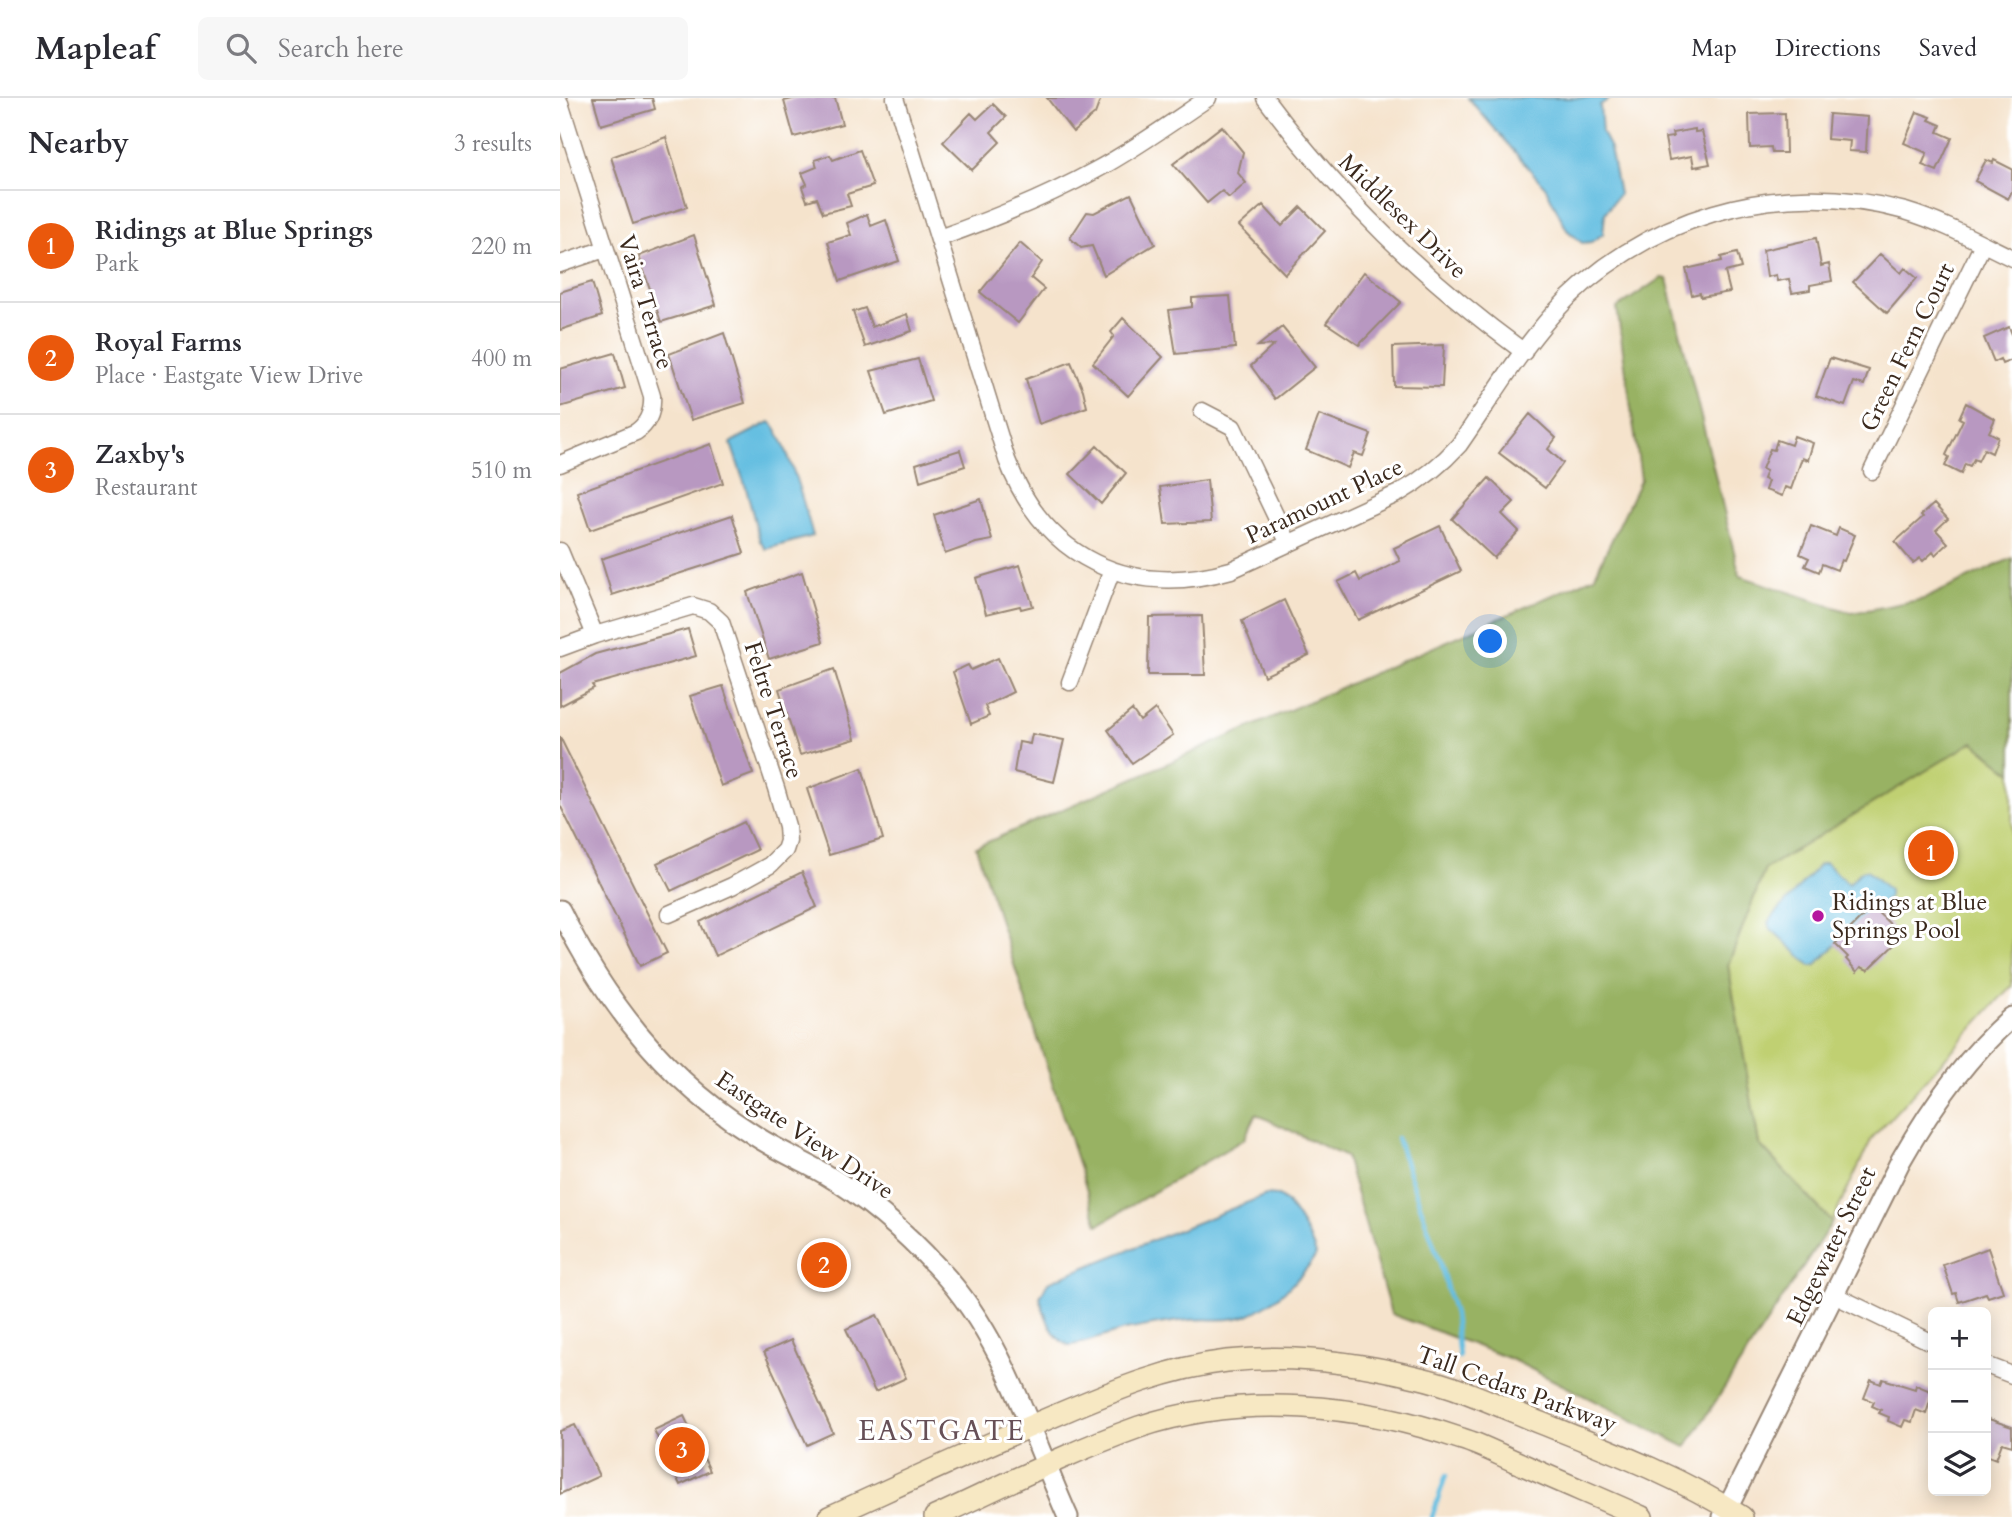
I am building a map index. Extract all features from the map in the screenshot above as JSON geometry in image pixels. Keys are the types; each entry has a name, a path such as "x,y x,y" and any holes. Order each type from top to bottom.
{"main road":[{"name":"Tall Cedars Parkway","path":"829,1517 1031,1425 1140,1380 1227,1361 1276,1358 1341,1362 1418,1377 1499,1406 1627,1458 1731,1514"},
{"path":"935,1517 1047,1465 1140,1427 1194,1413 1240,1407 1292,1405 1342,1410 1401,1421 1464,1439 1642,1517"}],"street":[{"name":"Paramount Place","path":"895,98 1014,477 1026,500 1044,524 1064,543 1089,559 1112,570 1157,580 1205,577 1231,570 1399,493 1433,471 1459,445 1551,316 1581,286 1609,263 1639,244 1704,215 1739,205 1805,198 1870,203 1917,215 2012,258"},
{"path":"939,238 993,219 1097,170 1208,98"},
{"name":"Middlesex Drive","path":"1265,98 1328,177 1365,218 1419,269 1476,317 1524,352"},
{"name":"Vaira Terrace","path":"560,103 565,139 605,249 652,396 652,406 644,426 636,432 560,464"},
{"name":"Green Fern Court","path":"1872,471 1983,244"},
{"path":"560,264 605,249"},
{"path":"1202,411 1233,428 1289,544"},
{"path":"560,551 595,635"},
{"path":"1070,682 1112,570"},
{"name":"Feltre Terrace","path":"560,648 693,606 716,615 721,622 787,826 788,841 785,850 770,865 732,886 669,914"},
{"name":"Eastgate View Drive","path":"560,910 604,990 660,1058 723,1115 866,1200 941,1270 968,1304 990,1341 1031,1425 1069,1517"},
{"name":"Edgewater Street","path":"1731,1514 1834,1295 1919,1129 1972,1057 2012,1017"},
{"path":"1834,1295 1928,1341"},
{"path":"1991,1366 2012,1375"}],"green space":[{"path":"1661,278 1667,279 1740,576 1852,613 1924,599 2012,558 2012,773 1973,742 1765,869 1728,965 1759,1144 1832,1222 1686,1447 1511,1359 1391,1314 1346,1157 1256,1114 1244,1139 1098,1225 976,847 1594,577 1641,479 1617,308"},
{"path":"1973,741 2012,773 2012,985 1872,1138 1832,1222 1759,1144 1728,965 1765,869"}],"water":[{"path":"1468,98 1611,98 1600,105 1602,133 1610,148 1619,194 1605,213 1603,234 1591,242 1582,243 1567,230 1546,188"},
{"path":"770,422 789,457 813,536 766,549 760,541 731,444"},
{"name":"Ridings at Blue Springs Pool","path":"1825,863 1849,884 1861,871 1867,870 1889,890 1889,897 1875,910 1872,908 1816,965 1811,966 1769,927 1768,922 1819,865"},
{"path":"1266,1195 1278,1196 1289,1206 1306,1232 1316,1255 1295,1282 1277,1298 1241,1317 1157,1324 1073,1345 1063,1342 1054,1332 1040,1297 1048,1282"}],"building":[{"path":"593,98 652,98 655,109 601,125"},
{"path":"797,98 835,98 842,124 794,137 784,101"},
{"path":"1047,98 1101,98 1095,114 1073,132"},
{"path":"993,104 1006,117 991,132 1000,142 972,170 943,142 971,113 977,119"},
{"path":"1917,112 1931,117 1929,120 1941,125 1938,132 1952,138 1937,171 1922,165 1927,153 1904,143"},
{"path":"1785,113 1786,153 1772,153 1771,147 1750,148 1749,114"},
{"path":"1829,114 1868,117 1866,152 1849,151 1850,141 1827,139"},
{"path":"1222,126 1243,152 1238,173 1246,183 1229,198 1222,191 1207,203 1173,164"},
{"path":"1695,129 1695,132 1702,131 1710,164 1694,167 1692,156 1669,160 1665,138 1673,137 1672,133"},
{"path":"666,137 687,207 633,224 611,157"},
{"path":"860,150 873,186 847,194 851,206 823,213 817,198 807,201 802,187 807,184 802,173 817,167 815,160 830,155 833,160"},
{"path":"1986,160 1993,163 1994,160 2012,169 2012,191 2008,199 1975,181"},
{"path":"1131,194 1155,244 1104,275 1092,246 1081,248 1070,238 1087,212 1094,213"},
{"path":"1263,205 1282,226 1301,207 1325,231 1285,274 1239,226"},
{"path":"867,214 871,226 886,220 899,261 840,281 828,242 851,235 847,223"},
{"path":"694,235 716,305 661,322 639,256"},
{"path":"1816,238 1821,266 1829,264 1832,281 1810,285 1810,290 1792,293 1789,279 1777,281 1776,275 1767,277 1763,250"},
{"path":"1020,243 1042,262 1031,278 1044,289 1018,323 980,292"},
{"path":"1737,253 1741,268 1725,272 1730,292 1701,297 1700,293 1692,295 1686,269 1722,261 1721,257"},
{"path":"1880,254 1901,273 1905,268 1917,278 1887,313 1853,282"},
{"path":"1364,272 1401,302 1359,345 1326,323"},
{"path":"592,282 602,316 560,330 560,292"},
{"path":"1230,296 1235,348 1176,354 1169,310 1192,307 1192,298"},
{"path":"865,308 872,327 907,314 912,331 865,347 853,312"},
{"path":"1123,318 1163,357 1128,396 1093,363 1114,336 1111,332"},
{"path":"1282,327 1315,367 1275,399 1251,366 1274,345 1258,346"},
{"path":"2009,327 2012,334 2012,360 2002,364 2000,359 1994,362 1984,338"},
{"path":"724,333 745,403 691,420 669,354"},
{"path":"1444,345 1442,387 1394,386 1393,347"},
{"path":"615,353 625,388 560,407 560,369"},
{"path":"1830,358 1869,370 1864,385 1854,382 1845,406 1816,396"},
{"path":"918,359 931,401 886,415 871,371"},
{"path":"1071,362 1087,407 1039,424 1026,379"},
{"path":"1966,403 1995,419 1989,432 1998,437 1992,453 1984,449 1978,461 1974,459 1970,466 1965,464 1961,474 1945,466 1949,457 1946,455 1963,420 1959,418"},
{"path":"1530,414 1556,438 1548,449 1563,463 1545,488 1499,453"},
{"path":"1319,415 1371,434 1363,456 1354,453 1348,468 1306,450"},
{"path":"1794,436 1813,443 1808,460 1802,458 1791,489 1785,487 1782,496 1765,490 1768,481 1763,479 1766,471 1762,469 1770,449 1774,450 1777,440 1791,445"},
{"path":"711,444 723,483 590,530 577,492"},
{"path":"1097,446 1126,473 1101,504 1070,474"},
{"path":"960,450 965,466 920,481 916,464"},
{"path":"1489,478 1514,502 1502,514 1519,531 1494,558 1452,519"},
{"path":"1207,480 1211,522 1165,524 1160,487"},
{"path":"981,499 992,540 945,554 934,515"},
{"path":"1934,504 1948,519 1936,530 1948,543 1935,555 1933,552 1923,561 1920,558 1913,563 1895,542"},
{"path":"732,515 744,553 612,595 601,559"},
{"path":"1440,526 1461,571 1358,620 1338,582 1356,573 1360,581 1400,561 1394,548"},
{"path":"1811,526 1836,536 1839,528 1855,535 1844,561 1841,560 1837,570 1822,564 1819,572 1805,566 1809,558 1800,554"},
{"path":"1020,565 1033,606 1021,609 1020,606 986,614 976,578"},
{"path":"802,572 823,642 769,659 747,592"},
{"path":"1284,600 1309,655 1264,676 1242,621"},
{"path":"1202,616 1205,675 1148,675 1149,617"},
{"path":"688,629 696,656 592,685 594,688 560,706 560,673 595,654"},
{"path":"998,658 1013,692 985,706 989,716 971,724 953,672 968,665 971,670"},
{"path":"834,669 855,739 800,755 779,689"},
{"path":"723,686 753,774 721,786 690,696"},
{"path":"1155,709 1173,735 1132,763 1108,730 1132,710 1140,721"},
{"path":"1032,734 1064,740 1054,782 1014,772 1019,742 1030,744"},
{"path":"560,737 667,953 640,966 560,805"},
{"path":"862,768 883,839 829,855 807,789"},
{"path":"744,822 757,850 671,891 657,863"},
{"path":"802,872 817,907 715,956 700,922"},
{"path":"1872,907 1892,926 1890,928 1895,933 1891,937 1896,943 1868,970 1861,967 1857,972 1846,959 1848,957 1835,944"},
{"path":"1988,1248 2003,1292 1988,1297 1986,1293 1959,1302 1956,1293 1953,1294 1943,1265"},
{"path":"832,1251 834,1255 837,1254 843,1268 812,1282 805,1262"},
{"path":"877,1315 906,1378 875,1392 846,1329"},
{"path":"791,1340 833,1433 807,1445 764,1352"},
{"path":"1883,1379 1915,1389 1916,1385 1928,1390 1926,1414 1916,1410 1912,1422 1905,1420 1902,1427 1888,1421 1889,1417 1872,1406 1874,1402 1864,1398 1871,1380 1881,1384"},
{"path":"684,1416 710,1471 680,1485 654,1430"},
{"path":"1991,1420 2012,1427 2012,1446 2002,1443 1996,1459 1991,1457"},
{"path":"575,1425 599,1476 560,1494 560,1431"}],"waterway":[{"path":"1397,1138 1440,1263 1454,1314 1459,1357"},
{"path":"1432,1517 1446,1475"}],"place":[{"name":"Ridings at Blue Springs","path":"1931,853"},
{"name":"Ridings at Blue Springs Pool","path":"1818,916"},
{"name":"Royal Farms","path":"824,1265"},
{"name":"Zaxby's","path":"682,1450"}],"district":[{"name":"EASTGATE","path":"942,1430"}]}
